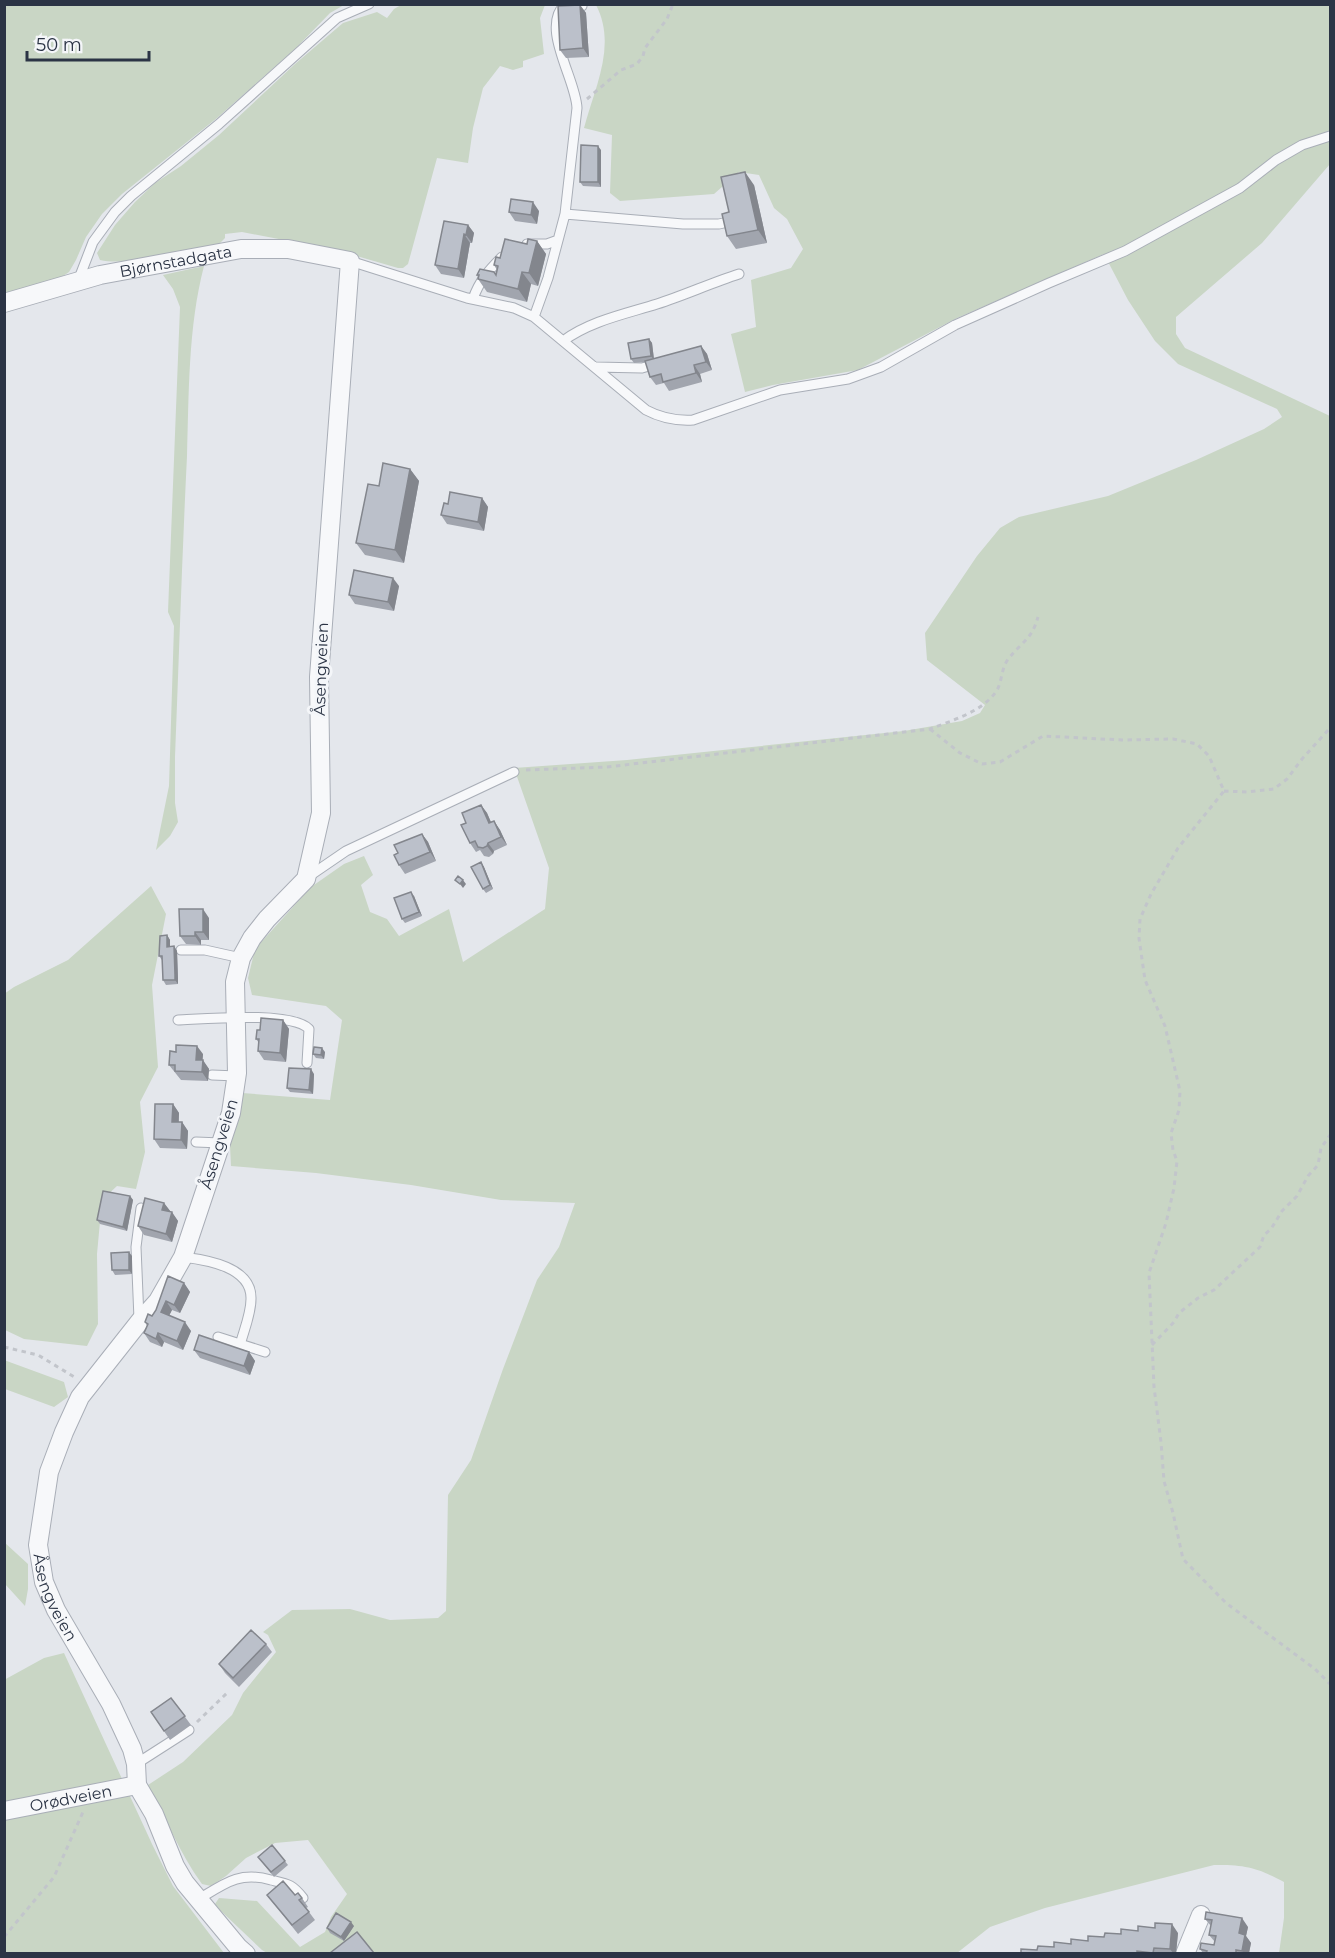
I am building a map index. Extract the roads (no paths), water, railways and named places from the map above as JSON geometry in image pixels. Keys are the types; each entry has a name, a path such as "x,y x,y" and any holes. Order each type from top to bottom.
{"street":[{"name":"Bjørnstadgata","path":"4,303 123,270 255,248 303,251 350,261"},
{"name":"Åsengveien","path":"246,1953 238,1947 185,1883 175,1866 153,1814 137,1785 136,1764 132,1749 111,1704 56,1610 44,1582 38,1545 49,1472 64,1432 88,1385 158,1302 183,1257 231,1113 237,1076 235,982 241,958 252,938 267,919 306,879 321,813 319,677 350,261"},
{"name":"Orødveien","path":"4,1811 137,1785"},
{"path":"1185,1953 1201,1915"}],"lane":[{"path":"78,281 93,242 115,212 131,196 219,124 337,18 369,4"},
{"path":"534,317 565,214 577,108 575,91 557,40 559,13 565,4"},
{"path":"350,261 514,308 534,317 645,410 679,421 693,420 780,390 858,376 880,367 963,321 1125,251 1240,188 1276,160 1302,145 1330,136"},
{"path":"565,214 682,224 719,224 732,221"},
{"path":"519,245 547,244 558,240"},
{"path":"473,298 477,286 486,273 509,251"},
{"path":"563,341 599,322 739,274"},
{"path":"596,368 642,368 667,360"},
{"path":"306,879 346,851 378,838 514,772"},
{"path":"182,950 205,950 241,958"},
{"path":"178,1020 235,1017 296,1021 309,1029 307,1063"},
{"path":"212,1075 237,1076"},
{"path":"196,1142 221,1143"},
{"path":"140,1321 136,1247 141,1208"},
{"path":"183,1257 201,1259 231,1270 243,1277 247,1283 252,1298 240,1345"},
{"path":"218,1337 265,1352"},
{"path":"136,1764 189,1730"},
{"path":"199,1899 223,1884 248,1876 292,1885 303,1898"}]}
